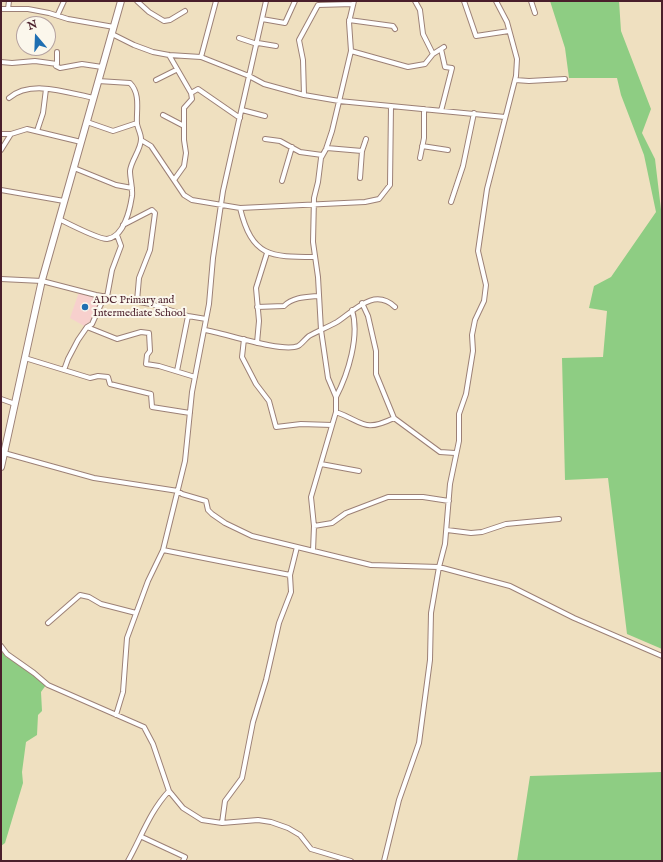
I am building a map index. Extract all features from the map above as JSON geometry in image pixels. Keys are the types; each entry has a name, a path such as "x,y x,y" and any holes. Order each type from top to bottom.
{"main road":[{"path":"1,466 42,282 121,1"}],"street":[{"path":"8,9 9,1"},
{"path":"58,14 64,1"},
{"path":"137,1 149,12 164,21 170,20 185,11"},
{"path":"200,57 216,1"},
{"path":"116,714 123,692 127,638 148,581 163,550 185,461 195,377 205,330 214,247 222,205 223,191 249,76 258,44 266,1"},
{"path":"262,19 285,22 295,1"},
{"path":"415,1 420,10 423,34 433,54"},
{"path":"464,1 476,36 509,30"},
{"path":"384,861 399,800 419,743 430,660 431,613 439,566 448,530 450,484 455,453 459,441 458,414 466,394 473,351 472,335 475,320 484,301 486,285 478,250 487,188 515,80 517,59 509,30 496,1"},
{"path":"531,1 535,13"},
{"path":"304,95 302,49 299,40 303,31 318,5 354,3 350,20 351,51 327,148 322,155 314,205 313,242 318,277 321,330 328,378 336,397 336,412 311,497 314,526 313,551"},
{"path":"1,9 28,9 58,14 68,19 114,27"},
{"path":"350,20 384,24 393,26 395,29"},
{"path":"112,34 134,45 169,55 200,57 249,76 264,84 304,95 339,101 505,117"},
{"path":"239,38 258,44 276,46"},
{"path":"351,51 408,67 425,64 433,54 442,48 445,66 452,68 441,111"},
{"path":"56,64 57,52"},
{"path":"169,55 176,70 191,93 192,98 184,108 184,140 186,153 184,166 174,180"},
{"path":"1,62 12,63 35,61 56,64 56,66 60,68 82,64 102,67"},
{"path":"156,80 176,70"},
{"path":"515,80 536,81 565,79"},
{"path":"59,219 107,239 117,235 123,225 132,196 130,171 141,140 137,124 138,108 133,87 130,83 98,81"},
{"path":"9,98 14,94 30,89 46,89 94,98"},
{"path":"37,131 43,113 46,89"},
{"path":"191,93 198,89 240,118"},
{"path":"141,140 151,146 184,195 192,200 240,208 314,205 378,199 390,185 392,106"},
{"path":"420,158 424,109"},
{"path":"242,110 265,116"},
{"path":"451,202 463,166 474,113"},
{"path":"163,115 184,126"},
{"path":"87,122 113,131 137,124"},
{"path":"1,134 11,134 27,129 81,142"},
{"path":"1,150 11,134"},
{"path":"265,139 280,141 300,152 322,155"},
{"path":"360,178 362,151 366,139"},
{"path":"422,146 448,150"},
{"path":"282,181 292,147"},
{"path":"327,148 362,151"},
{"path":"74,168 116,185 132,188"},
{"path":"1,190 64,200"},
{"path":"240,208 254,243 266,253 282,257 315,257"},
{"path":"123,225 152,210 155,213 150,250 139,278 137,301"},
{"path":"64,370 68,359 87,327 92,324 102,302 107,297 112,270 121,246 117,235"},
{"path":"257,343 259,321 256,288 266,253"},
{"path":"1,279 42,282 107,297 151,304 188,316 206,319"},
{"path":"257,307 284,306 288,302 301,298 318,296"},
{"path":"205,330 280,348 297,347 309,336 337,322 362,303 372,299 383,300 395,307"},
{"path":"362,303 368,316 376,351 376,374 394,418 440,452 455,453"},
{"path":"336,397 345,379 350,362 354,333 352,310"},
{"path":"177,371 188,316"},
{"path":"87,327 117,338 141,332 149,333 150,351 147,355 146,364 195,377"},
{"path":"244,339 242,357 256,384 269,401 276,427 301,424 332,425"},
{"path":"25,358 90,378 98,376 108,377 110,384 151,394 152,407 190,414"},
{"path":"1,399 15,404"},
{"path":"336,412 368,427 381,424 394,418"},
{"path":"4,452 94,478 178,491 182,494 206,501 208,510 212,514 225,523 245,533 297,547 371,565 439,566 510,586 574,618 662,656"},
{"path":"321,464 359,471"},
{"path":"314,526 332,523 346,513 388,497 423,497 449,501"},
{"path":"448,530 471,533 482,532 506,524 559,519"},
{"path":"222,823 225,802 242,778 253,722 266,680 279,623 291,592 290,575 297,547"},
{"path":"163,550 290,575"},
{"path":"48,623 80,595 89,597 101,604 136,613"},
{"path":"1,646 7,654 48,685 139,723 148,732 169,791 183,808 202,820 222,823 258,820 280,824 300,835 311,849 351,861"},
{"path":"128,861 142,837 152,814 169,791"},
{"path":"142,837 185,857 183,861"}],"shaded area":[{"name":"ADC Primary and Intermediate School","path":"79,292 100,299 94,316 86,327 70,318"}],"green space":[{"path":"550,1 619,1 621,31 651,109 642,133 655,159 662,218 662,649 627,634 608,478 565,480 562,358 603,357 607,311 589,308 594,286 611,277 656,212 644,155 621,95 617,78 569,78 565,48"},
{"path":"1,651 6,657 32,672 46,685 41,692 42,711 38,715 37,735 26,742 22,772 23,783 5,843 1,846"},
{"path":"662,772 662,861 517,861 530,776"}],"place":[{"name":"ADC Primary and Intermediate School","path":"85,307"}]}
